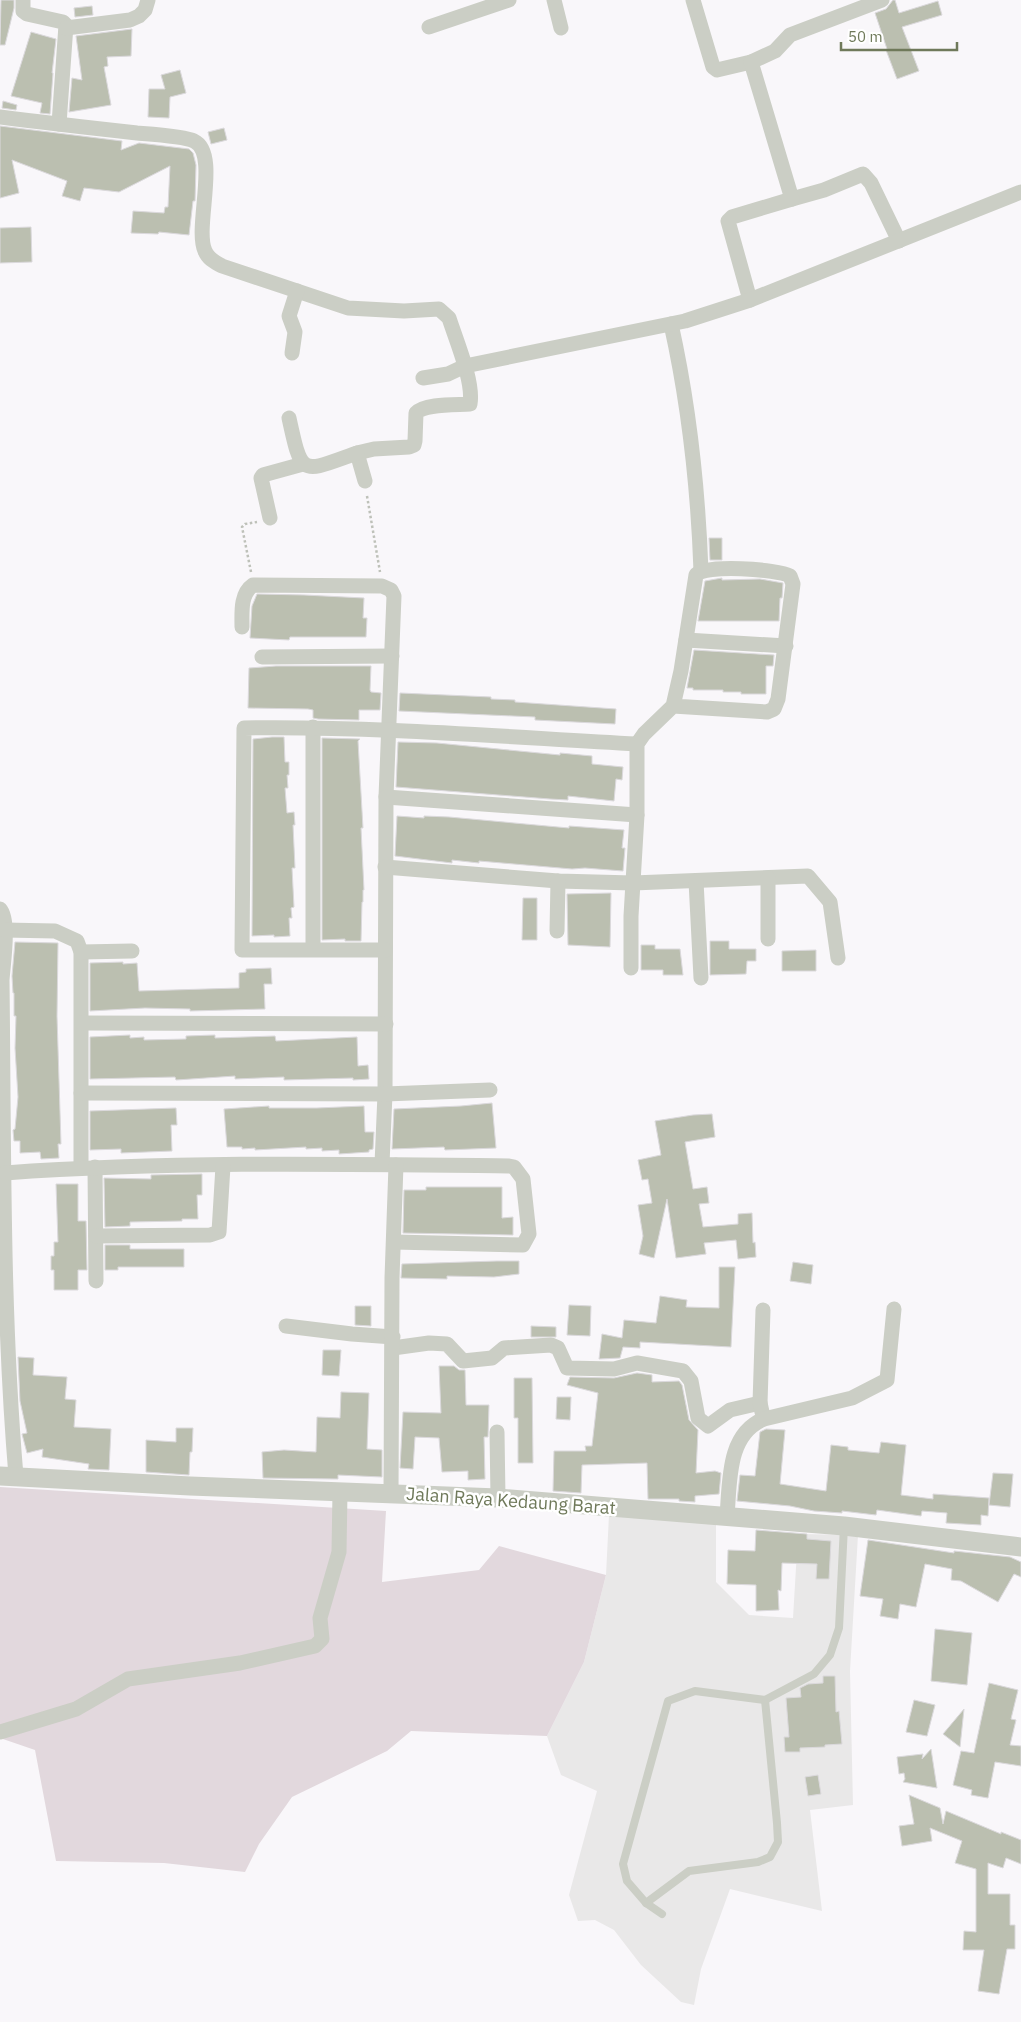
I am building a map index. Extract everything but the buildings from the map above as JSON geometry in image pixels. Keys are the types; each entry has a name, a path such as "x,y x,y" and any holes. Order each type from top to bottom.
{"street":[{"path":"23,0 24,12 63,22 66,28 59,124"},
{"path":"66,28 135,18 145,10 148,0"},
{"path":"428,26 509,0"},
{"path":"554,0 561,28"},
{"path":"694,0 713,67 717,70 751,62 775,50 790,35 881,0"},
{"path":"751,62 792,199"},
{"path":"0,117 160,135 194,141 200,146 205,157 206,175 202,240 210,260 222,266 348,308 404,311 439,309 448,318 465,366 471,398 470,404 418,410 416,413 415,442 414,446 409,448 374,448 317,467 303,464 263,475 261,478 270,518"},
{"path":"750,300 728,220 732,217 824,190 863,174 872,183 898,241"},
{"path":"423,378 448,374 465,366 671,324 750,300 1021,192"},
{"path":"292,353 295,332 289,316 297,291"},
{"path":"671,324 683,377 691,438 701,570"},
{"path":"289,418 296,452 303,464"},
{"path":"357,453 365,481"},
{"path":"631,968 637,815 637,744 644,734 672,706 686,640 696,575 701,570 773,571 790,576 793,584 786,646 776,706 771,711 672,706"},
{"path":"242,627 244,598 247,590 253,585 382,586 391,590 394,596 386,797 385,950 385,1094 394,1242 391,1493"},
{"path":"686,640 786,646"},
{"path":"262,658 392,656"},
{"path":"385,950 242,950 244,728 313,727 389,730 637,744"},
{"path":"313,727 313,949"},
{"path":"386,797 637,815"},
{"path":"386,867 558,881 633,882 808,876 830,902 838,958"},
{"path":"768,878 768,938"},
{"path":"696,880 701,978"},
{"path":"557,931 558,881"},
{"path":"0,909 4,914 1,980 5,1173 2,1283 8,1388 8,1476"},
{"path":"4,930 55,931 77,941 81,952 81,1093 96,1236 96,1281"},
{"path":"81,952 132,951"},
{"path":"82,1023 386,1024"},
{"path":"81,1093 385,1094 490,1090"},
{"path":"5,1173 88,1167 389,1164 514,1167 523,1179 528,1234 523,1245 394,1242"},
{"path":"96,1236 210,1235 218,1232 223,1166"},
{"path":"727,1516 732,1464 738,1440 752,1423 852,1398 887,1380 894,1309"},
{"path":"763,1310 760,1403 764,1419"},
{"path":"286,1326 352,1334 393,1342 447,1344 463,1361 492,1358 504,1348 551,1345 558,1348 567,1368 614,1369 637,1363 683,1371 691,1381 698,1418 708,1426 730,1410 760,1403"},
{"path":"497,1432 498,1498"},
{"name":"Jalan Raya Kedaung Barat","path":"8,1476 498,1498 844,1526 1021,1547"},
{"path":"0,1732 76,1709 128,1678 240,1663 315,1646 322,1639 320,1618 339,1552 340,1492"}],"lane":[{"path":"662,1914 646,1903 627,1881 623,1864 668,1702 695,1691 765,1700 814,1674 830,1655 839,1628 844,1526"},
{"path":"646,1903 689,1871 758,1862 770,1857 778,1842 778,1823 765,1700"}],"path":[{"path":"365,481 382,586"},
{"path":"253,585 242,528 245,524 266,521 270,518"}],"shaded area":[{"path":"0,1487 386,1511 382,1582 479,1570 499,1546 606,1575 584,1662 547,1736 411,1731 387,1751 292,1797 259,1844 245,1872 164,1863 56,1861 35,1750 0,1738"},
{"path":"609,1515 716,1523 716,1582 749,1615 793,1618 798,1534 858,1535 850,1671 853,1805 810,1810 822,1911 730,1889 701,1969 694,2005 681,2002 641,1965 614,1930 595,1920 578,1921 569,1895 597,1791 561,1775 547,1736 584,1662 606,1575"}]}
